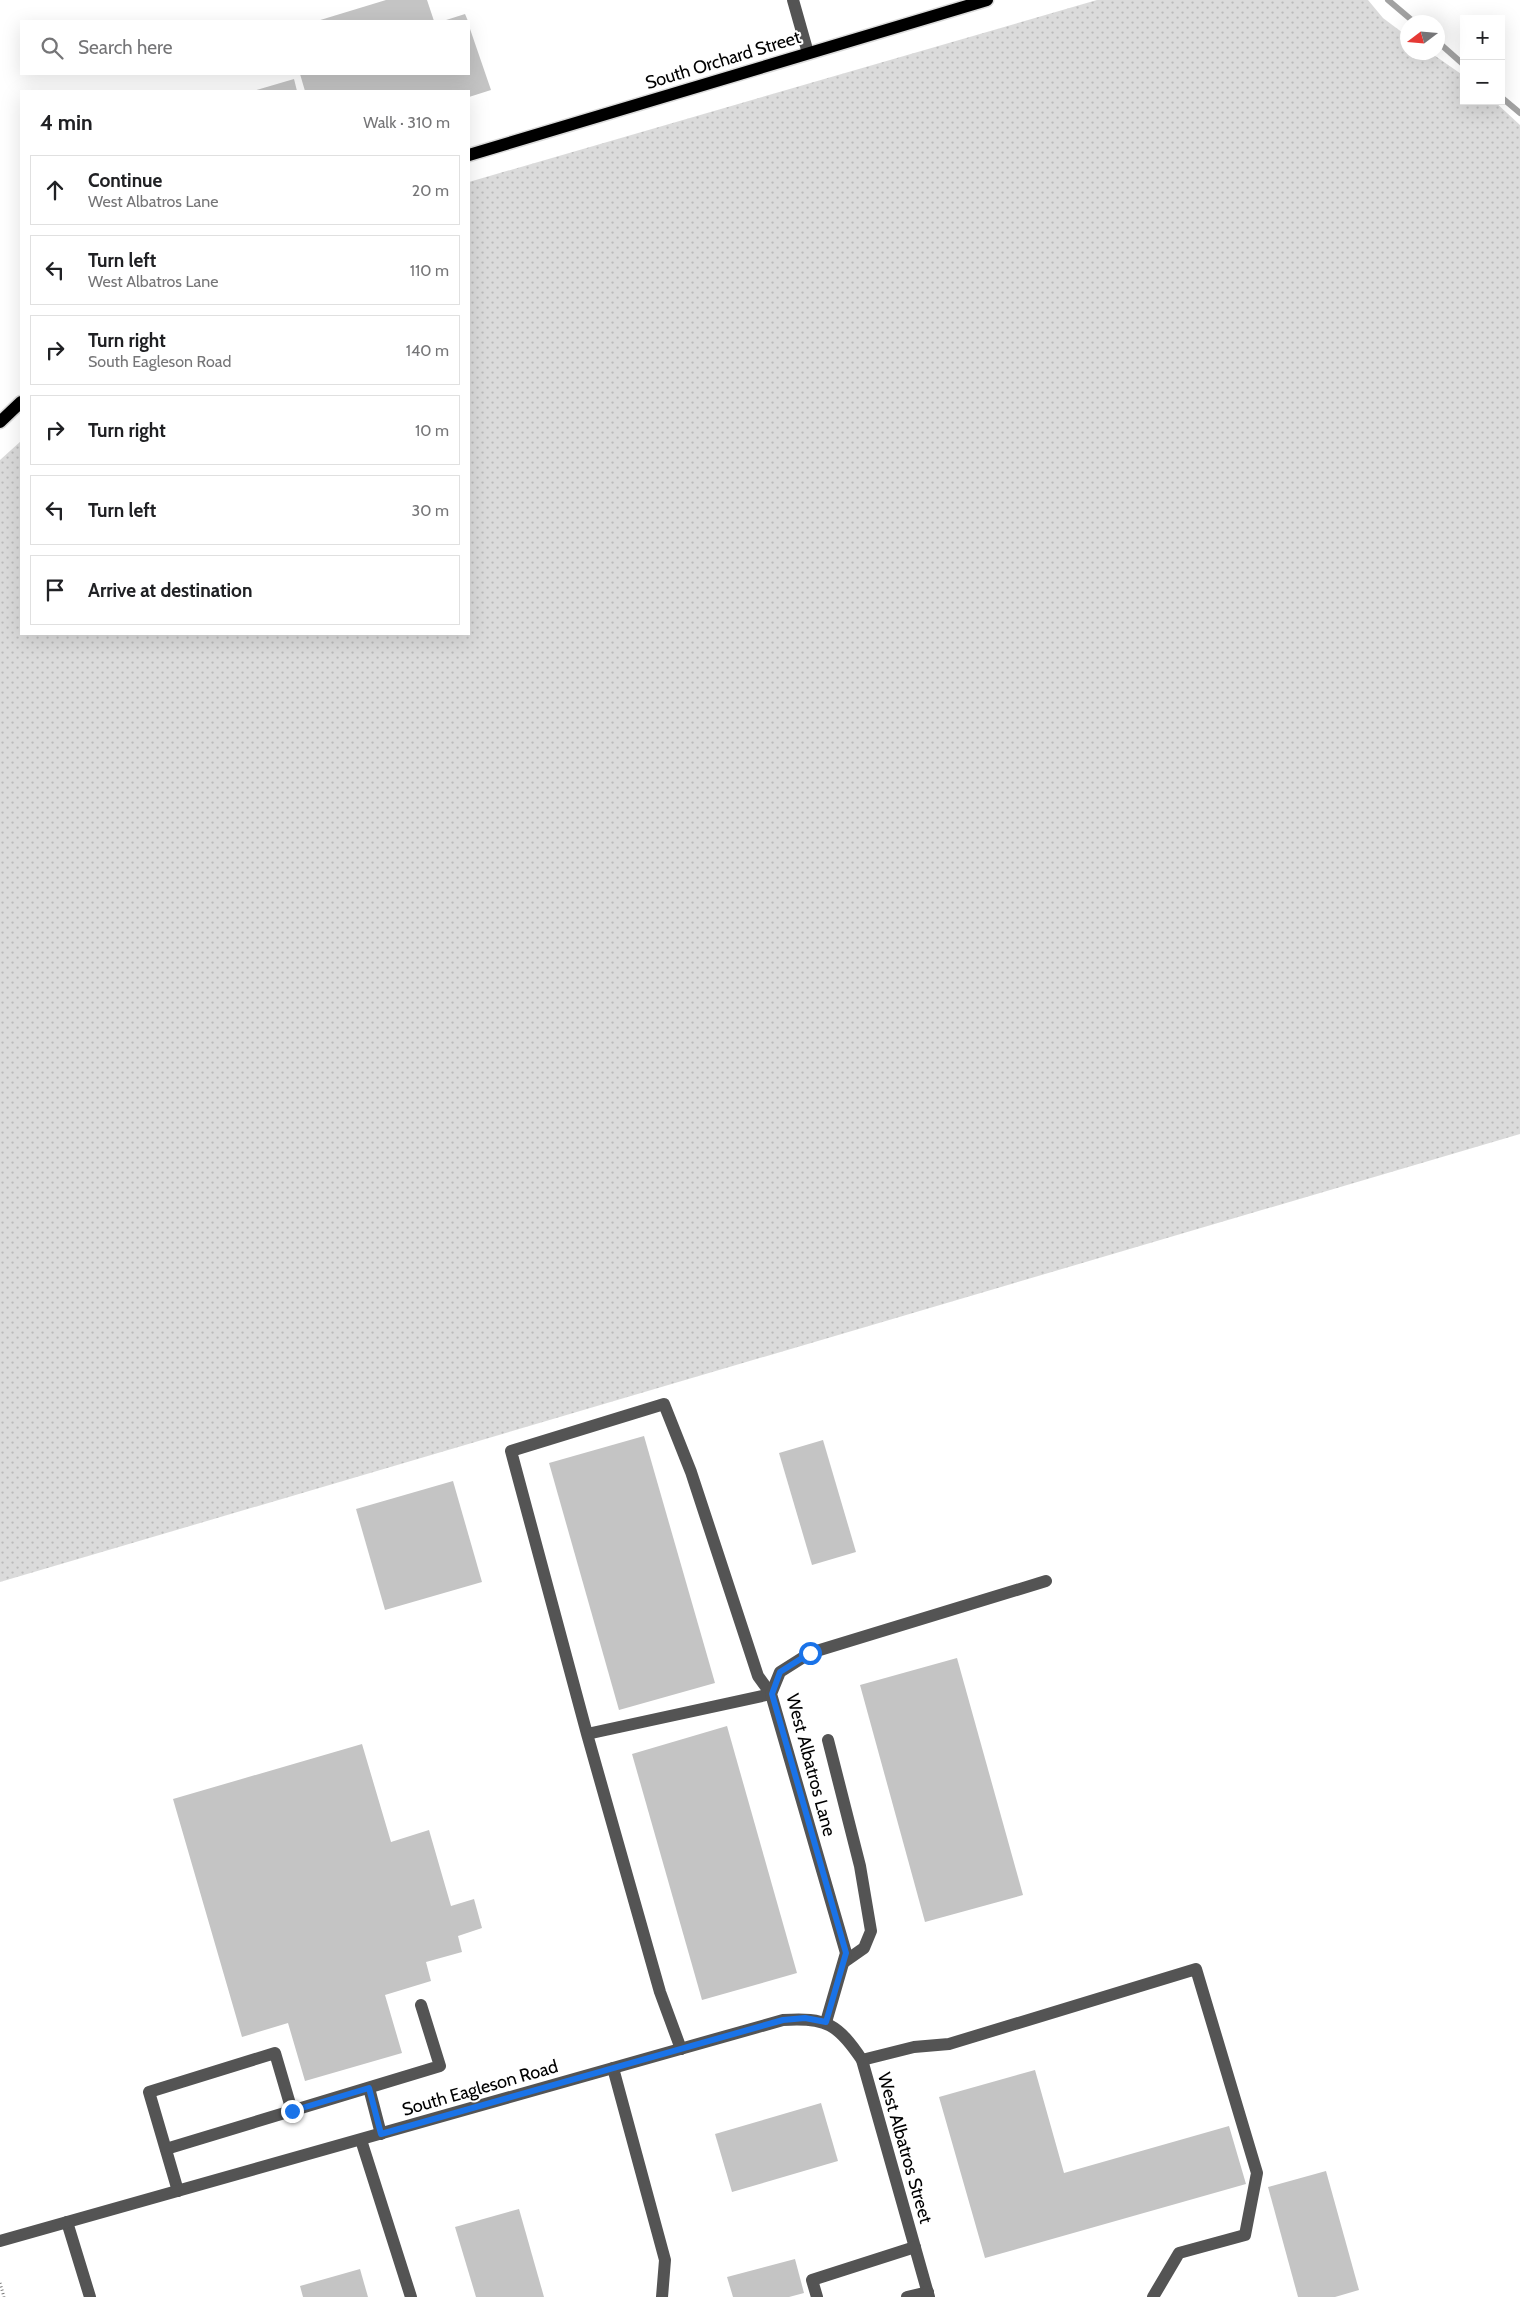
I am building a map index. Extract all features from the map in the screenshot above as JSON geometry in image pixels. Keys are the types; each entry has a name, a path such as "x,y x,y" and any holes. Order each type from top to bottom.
{"main road":[{"name":"South Orchard Street","path":"470,155 808,52 988,0"},
{"path":"0,422 20,403"}],"street":[{"path":"793,0 808,52"},
{"path":"587,1734 772,1694 758,1676 691,1472 664,1404 511,1451 587,1734 660,1992 681,2049"},
{"name":"West Albatros Lane","path":"826,2022 846,1953 772,1694 780,1672 810,1653 1046,1581"},
{"path":"828,1740 860,1866 871,1931 864,1948 844,1962"},
{"path":"862,2060 914,2047 949,2044 1196,1969 1257,2173 1245,2235 1179,2253 1153,2297"},
{"path":"166,2149 440,2066 421,2005"},
{"name":"South Eagleson Road","path":"0,2241 783,2020 805,2018 826,2022"},
{"name":"West Albatros Street","path":"826,2022 847,2038 862,2060 928,2294"},
{"path":"178,2191 149,2092 275,2053 292,2111"},
{"path":"613,2068 665,2260 662,2297"},
{"path":"369,2088 381,2134"},
{"path":"361,2140 411,2297"},
{"path":"67,2222 90,2297"},
{"path":"817,2297 812,2280 915,2247"},
{"path":"907,2297 928,2294"}],"path":[{"path":"0,2283 4,2297"}],"shaded area":[{"path":"1097,0 1368,0 1383,18 1400,31 1400,60 1441,60 1460,73 1460,105 1498,105 1520,125 1520,1134 0,1582 0,460 20,442 20,635 470,635 470,182"}],"building":[{"path":"386,0 427,0 434,20 320,20"},
{"path":"465,14 468,20 446,20"},
{"path":"470,29 491,90 470,97 470,90 305,90 300,75 470,75"},
{"path":"294,79 297,90 256,90"},
{"path":"644,1436 715,1683 619,1710 549,1463"},
{"path":"823,1440 856,1552 812,1565 779,1453"},
{"path":"453,1481 482,1582 385,1610 356,1509"},
{"path":"957,1658 1023,1895 925,1922 860,1685"},
{"path":"727,1726 797,1973 702,2000 632,1754"},
{"path":"362,1744 391,1842 429,1830 451,1906 474,1899 482,1928 458,1936 462,1952 426,1962 431,1981 385,1995 402,2053 305,2081 288,2023 242,2037 173,1799"},
{"path":"1035,2070 1064,2173 1229,2126 1246,2184 985,2258 939,2097"},
{"path":"821,2103 838,2161 732,2192 715,2134"},
{"path":"1326,2171 1359,2290 1335,2297 1298,2297 1268,2187"},
{"path":"519,2209 544,2297 476,2297 455,2227"},
{"path":"795,2259 804,2293 789,2297 733,2297 727,2277"},
{"path":"360,2269 368,2297 303,2297 300,2286"}],"waterway":[{"path":"1388,0 1406,15"},
{"path":"1445,48 1460,61"},
{"path":"1505,100 1520,113"}],"route":[{"path":"292,2111 369,2088 381,2134 783,2020 805,2018 826,2022 846,1953 772,1694 780,1672 810,1653"}]}
